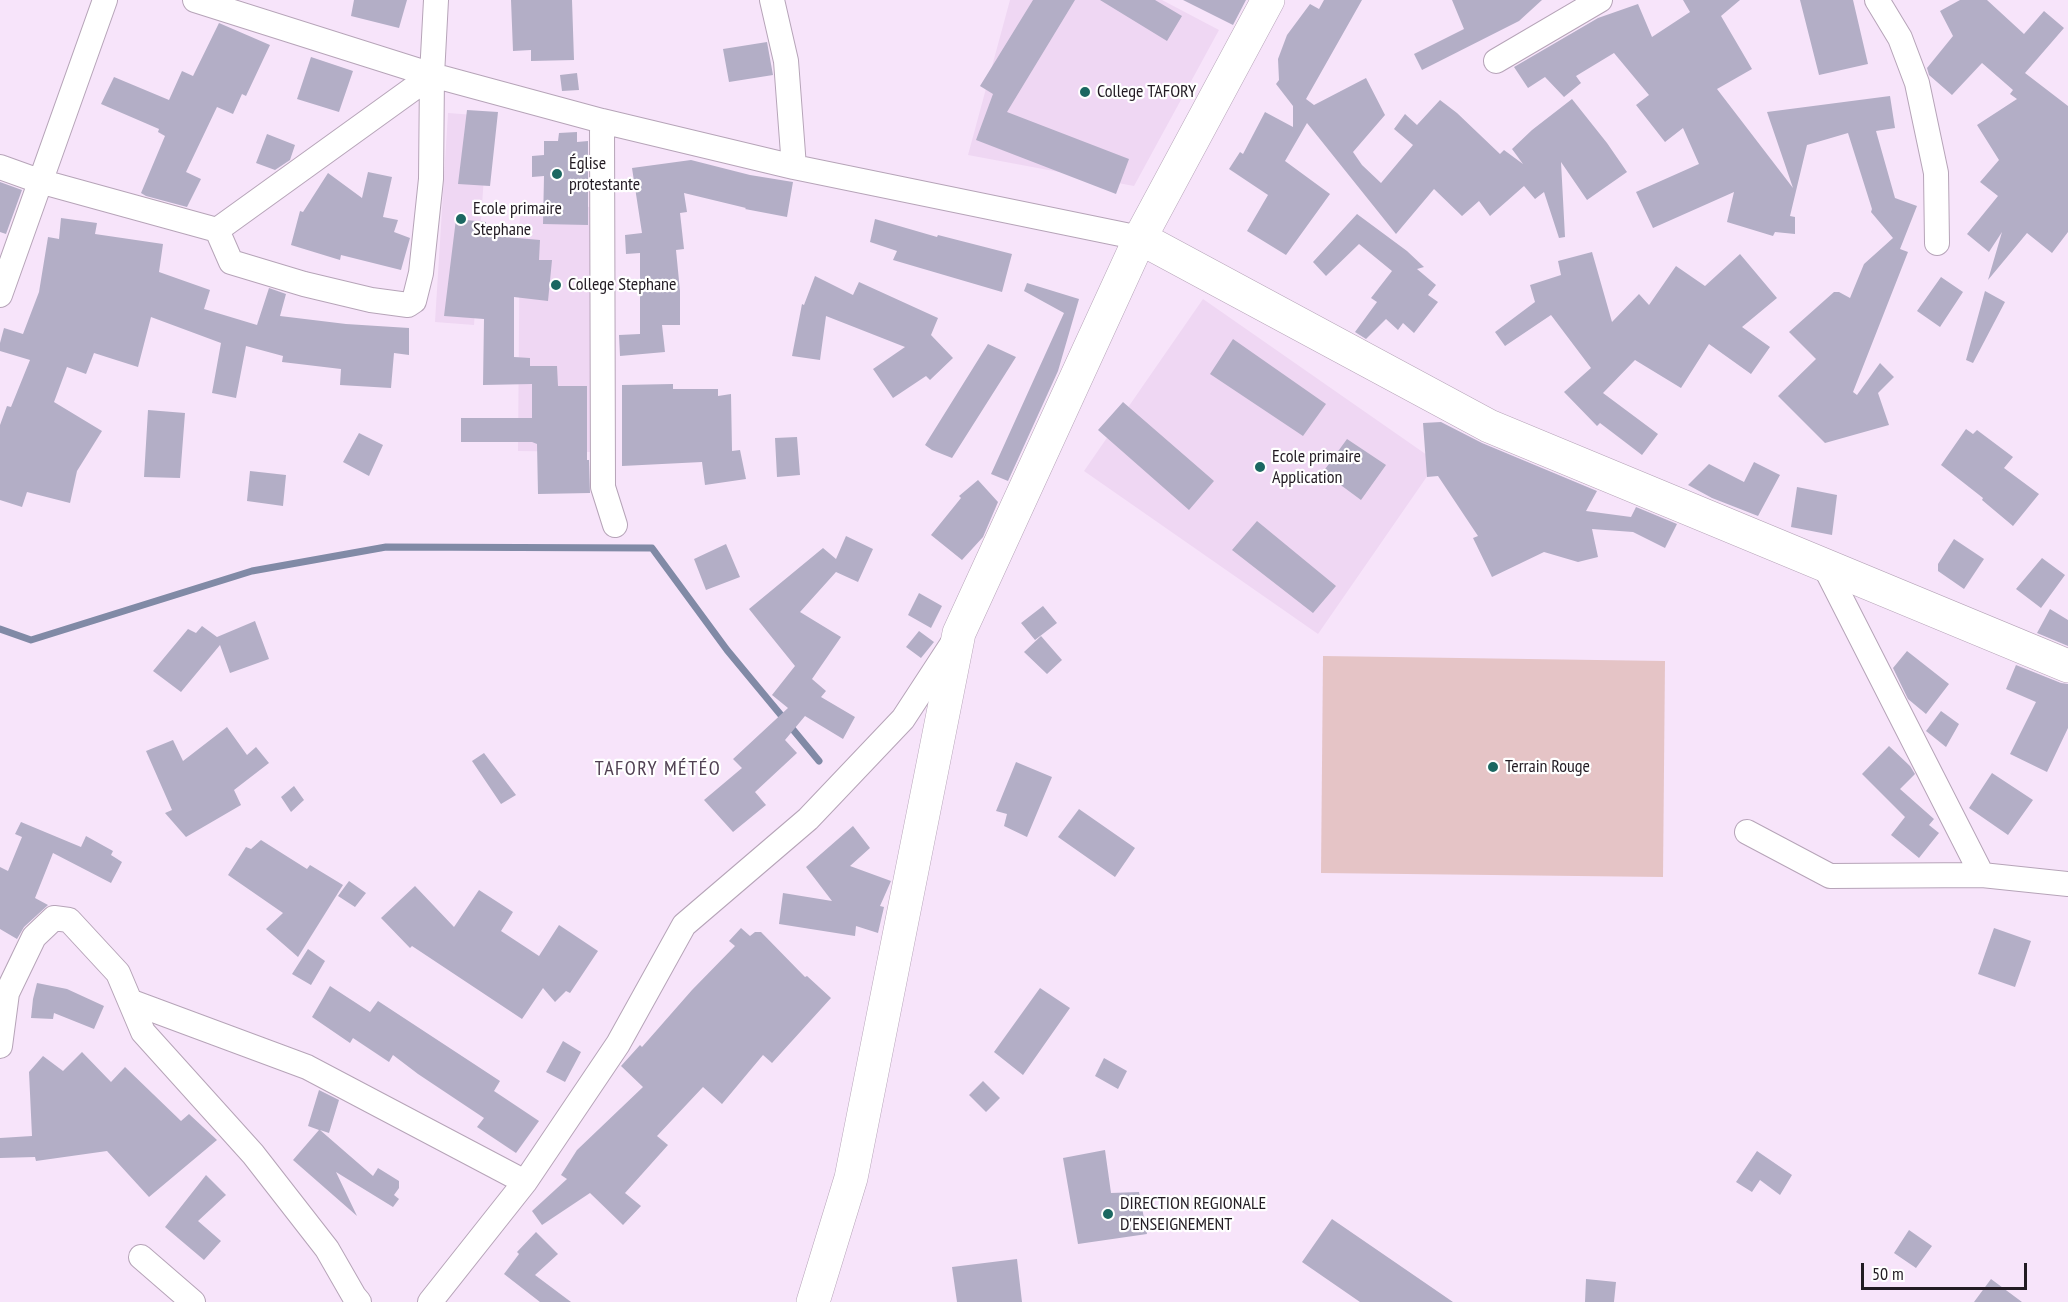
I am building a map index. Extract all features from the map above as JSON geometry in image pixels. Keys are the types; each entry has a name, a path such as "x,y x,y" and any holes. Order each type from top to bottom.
{"street":[{"path":"0,295 105,0"},
{"path":"195,0 432,75 602,121 794,167 1140,238 1489,426 2068,666"},
{"path":"217,230 231,262 304,284 371,300 408,305 414,301 421,273 431,179 432,75 436,0"},
{"path":"772,0 786,61 794,167"},
{"path":"430,1302 525,1182 618,1044 684,925 808,819 903,719 959,633 1140,238 1268,0"},
{"path":"1496,61 1600,0"},
{"path":"1877,0 1900,38 1917,83 1936,173 1937,243"},
{"path":"217,230 432,75"},
{"path":"602,121 603,487 615,525"},
{"path":"0,167 39,181 217,230"},
{"path":"1824,565 1982,875"},
{"path":"813,1302 851,1178 959,633"},
{"path":"1748,832 1830,876 1982,875 2068,885"},
{"path":"0,1046 7,993 34,937 54,918 69,920 118,973 143,1032 253,1154 327,1249 359,1302"},
{"path":"132,1002 307,1067 525,1182"},
{"path":"141,1257 193,1302"}],"shaded area":[{"name":"College TAFORY","path":"1010,0 1162,0 1219,30 1134,186 968,155"},
{"name":"Ecole primaire Stephane","path":"448,113 488,116 474,325 435,322"},
{"name":"College Stephane","path":"520,205 593,207 590,452 518,451"},
{"name":"Ecole primaire Application","path":"1203,299 1437,462 1318,634 1084,471"},
{"name":"Terrain Rouge","path":"1323,656 1665,661 1663,877 1321,873"}],"building":[{"path":"354,0 407,0 399,28 351,16"},
{"path":"511,0 572,0 574,60 531,61 531,50 513,51"},
{"path":"1033,0 1075,0 1007,112 1129,159 1116,194 976,140 993,94 980,86"},
{"path":"1100,0 1155,0 1182,16 1167,41"},
{"path":"1183,0 1246,0 1233,25"},
{"path":"1324,0 1362,0 1306,99 1314,105 1366,78 1385,115 1353,152 1362,165 1381,183 1413,145 1394,129 1405,114 1417,125 1440,100 1500,154 1504,150 1523,164 1512,149 1572,99 1627,172 1587,200 1561,162 1565,237 1559,238 1544,192 1535,199 1524,186 1490,216 1479,201 1462,216 1434,189 1396,234 1307,123 1285,161 1330,194 1286,255 1247,231 1268,195 1229,169 1240,152 1243,154 1265,112 1293,127 1293,106 1276,84 1279,80 1278,59 1287,35 1310,4 1319,9"},
{"path":"1452,0 1542,0 1519,21 1422,70 1414,54 1464,29"},
{"path":"1683,0 1740,0 1721,16 1752,69 1717,89 1793,188 1767,112 1890,96 1895,128 1876,131 1895,198 1917,206 1900,249 1908,252 1853,392 1857,395 1880,363 1894,377 1878,393 1889,425 1825,443 1778,396 1816,359 1789,332 1834,292 1850,298 1864,264 1893,238 1871,212 1848,133 1807,145 1790,216 1795,217 1795,234 1775,232 1773,236 1727,222 1734,192 1653,228 1636,192 1699,164 1683,128 1665,142 1636,105 1649,95 1614,53 1576,76 1581,83 1564,97 1545,77 1528,88 1514,67 1598,18 1638,4 1652,37 1690,12"},
{"path":"1800,0 1853,0 1868,64 1819,75"},
{"path":"1960,0 1987,0 2024,34 2044,11 2064,28 2025,73 2068,106 2068,232 2052,253 2027,233 1988,280 2002,232 1989,252 1967,234 1998,196 1980,182 1999,160 1977,125 2017,99 2010,94 2013,90 1982,63 1952,95 1929,75 1927,68 1953,36 1940,11"},
{"path":"219,23 270,45 246,96 242,94 233,114 217,107 186,172 201,179 187,207 146,196 141,193 165,136 158,132 159,129 101,104 114,77 169,100 182,71 193,76"},
{"path":"767,42 773,75 729,82 723,49"},
{"path":"311,57 353,71 339,112 297,99"},
{"path":"577,73 579,90 562,91 560,75"},
{"path":"467,110 498,112 490,186 458,184"},
{"path":"577,132 577,142 588,141 588,225 543,224 544,176 532,177 532,156 544,155 544,141 558,141 559,133"},
{"path":"267,134 295,145 290,160 275,170 256,163"},
{"path":"691,160 750,175 793,182 787,217 684,193 687,212 680,213 684,249 676,250 680,291 680,325 662,325 665,352 620,356 619,335 640,334 640,253 626,254 625,235 642,233 632,168"},
{"path":"368,172 392,177 383,217 398,220 394,232 410,238 401,270 341,255 340,260 291,245 300,211 303,212 328,173 362,198"},
{"path":"0,182 22,190 6,234 0,232"},
{"path":"1357,214 1407,251 1424,267 1417,269 1436,285 1428,295 1438,302 1414,333 1403,323 1398,330 1386,319 1366,339 1355,332 1377,302 1371,298 1392,271 1359,244 1326,276 1313,262"},
{"path":"61,218 97,223 95,234 163,244 159,272 210,290 204,309 257,325 269,288 286,294 280,316 346,324 409,328 409,355 394,353 391,388 340,385 341,369 282,362 283,356 246,346 236,398 212,393 221,343 151,317 138,367 94,353 86,374 67,367 54,402 102,431 77,471 70,503 27,492 22,507 0,500 0,425 7,406 11,407 30,360 0,351 0,343 4,328 23,334 39,292 48,237 59,239"},
{"path":"456,219 486,222 484,235 540,240 539,260 552,260 548,301 514,297 514,357 530,358 530,366 557,366 558,386 587,386 587,460 589,460 590,493 538,494 537,444 532,442 461,442 461,418 532,418 532,384 483,385 484,319 444,316"},
{"path":"875,219 937,237 938,235 1012,254 1002,292 893,260 897,251 870,242"},
{"path":"1592,252 1612,322 1639,294 1649,305 1676,266 1705,286 1740,254 1777,298 1742,327 1770,347 1751,374 1709,344 1681,388 1635,360 1603,393 1658,434 1642,455 1600,423 1597,426 1564,392 1591,368 1551,315 1505,346 1495,332 1535,302 1530,285 1561,275 1558,261"},
{"path":"815,276 853,295 859,282 938,318 931,335 953,358 930,380 926,376 893,398 873,369 905,347 826,316 820,360 792,356 802,304 804,305"},
{"path":"1941,277 1963,292 1940,327 1917,311"},
{"path":"1027,283 1079,299 1058,371 1008,481 991,474 1064,313 1024,291"},
{"path":"1985,291 2005,302 1973,363 1966,360"},
{"path":"1233,339 1326,404 1303,436 1210,374"},
{"path":"988,344 1016,357 952,458 932,450 925,445"},
{"path":"673,384 673,389 718,389 718,396 731,394 732,451 740,450 746,479 705,485 702,462 622,466 622,385"},
{"path":"1123,402 1214,481 1189,510 1098,430"},
{"path":"148,410 185,413 180,478 144,477"},
{"path":"1441,422 1482,443 1597,491 1586,511 1631,517 1636,507 1677,524 1665,548 1633,532 1592,529 1598,557 1578,562 1544,552 1492,577 1473,538 1478,536 1438,476 1427,477 1423,423"},
{"path":"1966,429 1973,434 1977,430 2013,457 2004,468 2039,494 2013,526 1982,500 1983,498 1941,465"},
{"path":"359,433 383,445 369,476 343,462"},
{"path":"797,437 800,475 777,477 775,438"},
{"path":"1347,439 1386,465 1361,500 1323,472"},
{"path":"1754,462 1780,475 1758,516 1712,498 1688,485 1709,464 1744,482"},
{"path":"250,471 286,475 283,506 247,501"},
{"path":"978,480 998,502 983,537 962,560 931,535 961,498 959,496"},
{"path":"1797,487 1837,495 1832,535 1791,527"},
{"path":"1257,521 1336,586 1313,613 1232,550"},
{"path":"846,536 873,549 858,582 836,572 800,612 841,637 812,679 826,691 821,697 855,717 843,739 805,716 785,740 797,753 755,792 766,805 733,832 704,800 742,768 733,759 788,708 772,695 795,666 749,609 823,548 836,559"},
{"path":"1954,539 1984,559 1964,589 1938,571 1938,564"},
{"path":"726,544 740,577 706,590 694,559"},
{"path":"2042,558 2065,575 2041,608 2016,589"},
{"path":"919,593 942,606 931,628 908,615"},
{"path":"1043,606 1057,623 1035,640 1021,623"},
{"path":"2050,609 2068,620 2068,646 2037,633"},
{"path":"255,621 269,659 230,673 220,645 181,692 153,671 188,629 196,633 202,626 217,637"},
{"path":"919,631 934,642 921,658 906,647"},
{"path":"1041,636 1062,660 1047,674 1024,652"},
{"path":"1907,651 1949,684 1926,714 1908,699 1893,668"},
{"path":"2016,665 2068,684 2068,728 2047,772 2010,754 2036,702 2006,689"},
{"path":"1941,711 1959,724 1946,747 1926,731"},
{"path":"227,727 247,755 256,747 269,763 234,790 241,805 186,837 165,813 172,810 146,751 173,740 183,761"},
{"path":"1889,746 1915,774 1900,789 1934,819 1929,825 1939,833 1919,858 1891,835 1905,817 1862,774"},
{"path":"484,753 516,795 501,804 472,761"},
{"path":"1016,762 1052,777 1027,837 1004,826 1007,814 996,811"},
{"path":"1992,773 2033,800 2008,835 1969,808"},
{"path":"294,786 304,800 291,812 281,797"},
{"path":"1079,809 1135,848 1115,877 1058,837"},
{"path":"21,822 81,847 86,836 113,851 111,855 122,862 111,883 53,853 35,898 48,905 24,927 17,939 0,929 0,867 8,871 22,837 15,834"},
{"path":"853,826 870,848 850,866 891,881 880,906 884,907 878,933 856,926 855,936 779,924 783,893 832,901 806,867"},
{"path":"261,840 307,869 310,865 343,885 298,957 266,929 283,913 228,875 246,847 251,849"},
{"path":"349,881 366,893 355,907 338,896"},
{"path":"415,886 454,927 479,890 513,912 501,931 539,956 559,925 598,951 570,993 566,991 555,1002 543,988 522,1019 412,946 410,948 381,918"},
{"path":"741,928 750,936 755,932 761,932 805,977 807,976 831,998 772,1063 763,1055 722,1104 703,1087 657,1136 668,1145 625,1193 641,1206 623,1225 590,1193 542,1225 532,1211 567,1179 561,1175 577,1150 643,1087 621,1066 640,1045 642,1047 692,990 735,946 729,941"},
{"path":"1994,928 2031,941 2015,987 1978,974"},
{"path":"308,949 325,961 311,985 292,974"},
{"path":"37,983 67,989 104,1006 94,1029 54,1013 53,1019 31,1018"},
{"path":"330,986 370,1012 378,1001 500,1081 494,1091 539,1121 516,1153 477,1127 484,1118 393,1055 389,1062 353,1038 350,1043 312,1017"},
{"path":"1040,988 1070,1008 1023,1075 994,1052"},
{"path":"563,1041 581,1052 565,1082 546,1072"},
{"path":"82,1052 111,1082 125,1067 181,1121 189,1114 217,1140 149,1197 107,1151 36,1161 35,1157 0,1158 0,1138 32,1136 29,1072 43,1056 63,1071"},
{"path":"1104,1058 1127,1071 1118,1089 1095,1076"},
{"path":"983,1081 1000,1098 986,1112 969,1095"},
{"path":"319,1090 339,1100 329,1133 320,1130 373,1176 378,1168 399,1181 399,1188 394,1195 399,1199 393,1207 336,1172 357,1216 293,1160 319,1130 308,1126"},
{"name":"DIRECTION REGIONALE D'ENSEIGNEMENT","path":"1105,1150 1111,1193 1139,1192 1147,1234 1078,1244 1063,1158"},
{"path":"1757,1151 1792,1175 1780,1195 1760,1180 1752,1192 1736,1182"},
{"path":"206,1175 226,1195 198,1221 221,1241 204,1260 165,1227"},
{"path":"1332,1219 1453,1302 1360,1302 1302,1262"},
{"path":"1909,1230 1932,1246 1916,1268 1894,1253"},
{"path":"536,1232 558,1254 535,1275 571,1302 540,1302 504,1274 519,1254 517,1252"},
{"path":"1017,1259 1022,1302 957,1302 952,1267"},
{"path":"1586,1279 1616,1282 1614,1302 1585,1302"},
{"path":"1991,1279 2022,1302 1974,1302"}],"waterway":[{"path":"0,629 31,640 252,571 386,547 652,548 727,650 819,761"}],"place":[{"name":"College TAFORY","path":"1085,92"},
{"name":"Église protestante","path":"557,174"},
{"name":"Ecole primaire Stephane","path":"461,219"},
{"name":"College Stephane","path":"556,285"},
{"name":"Ecole primaire Application","path":"1260,467"},
{"name":"Terrain Rouge","path":"1493,767"},
{"name":"DIRECTION REGIONALE D'ENSEIGNEMENT","path":"1108,1214"}],"district":[{"name":"TAFORY MÉTÉO","path":"658,769"}]}
